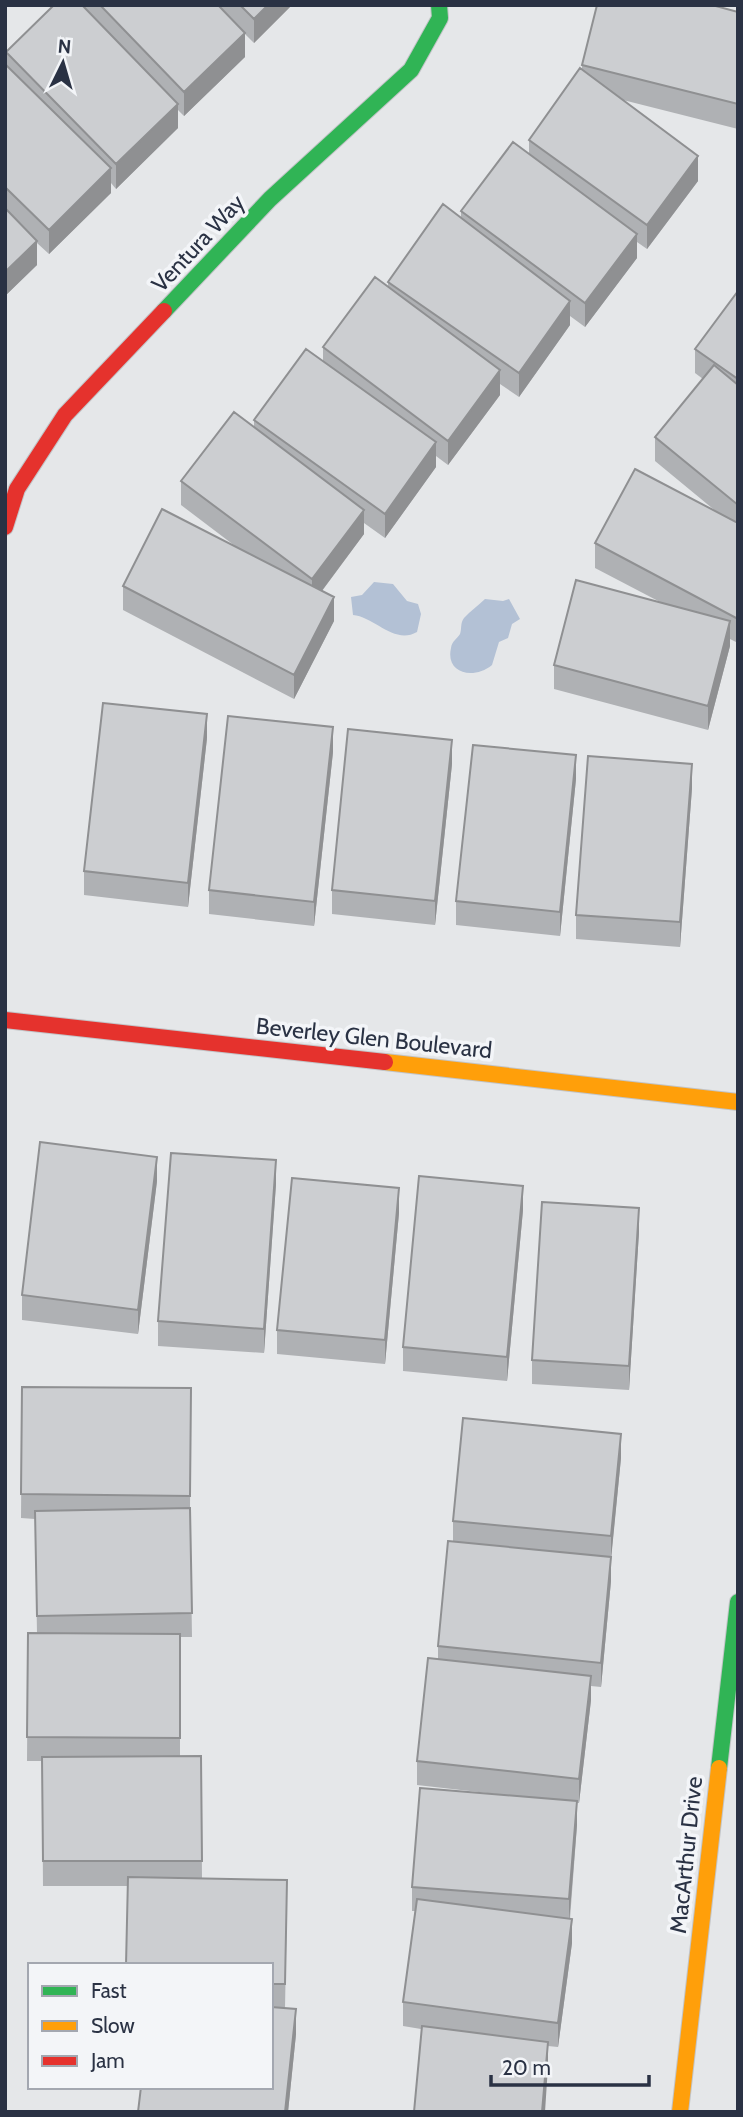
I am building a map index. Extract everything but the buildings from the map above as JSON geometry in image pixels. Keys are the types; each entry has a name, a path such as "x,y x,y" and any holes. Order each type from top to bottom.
{"street":[{"name":"Ventura Way","path":"5,527 17,489 65,415 270,199 411,70 440,18 439,5"},
{"name":"Beverley Glen Boulevard","path":"5,1020 738,1102"},
{"name":"MacArthur Drive","path":"680,2112 738,1602"}],"water":[{"path":"374,582 393,584 407,601 418,604 421,614 417,632 409,635 392,633 353,615 351,597 362,595"},
{"path":"485,599 509,599 520,619 512,624 508,638 499,642 492,665 477,672 462,672 452,664 450,657 453,642 460,634 464,618"}],"traffic: fast":[{"path":"164,311 270,199 411,70 440,18 439,5"},
{"path":"719,1768 738,1602"}],"traffic: slow":[{"path":"385,1062 738,1102"},
{"path":"680,2112 719,1768"}],"traffic: jam":[{"path":"5,527 17,489 65,415 164,311"},
{"path":"5,1020 385,1062"}]}
